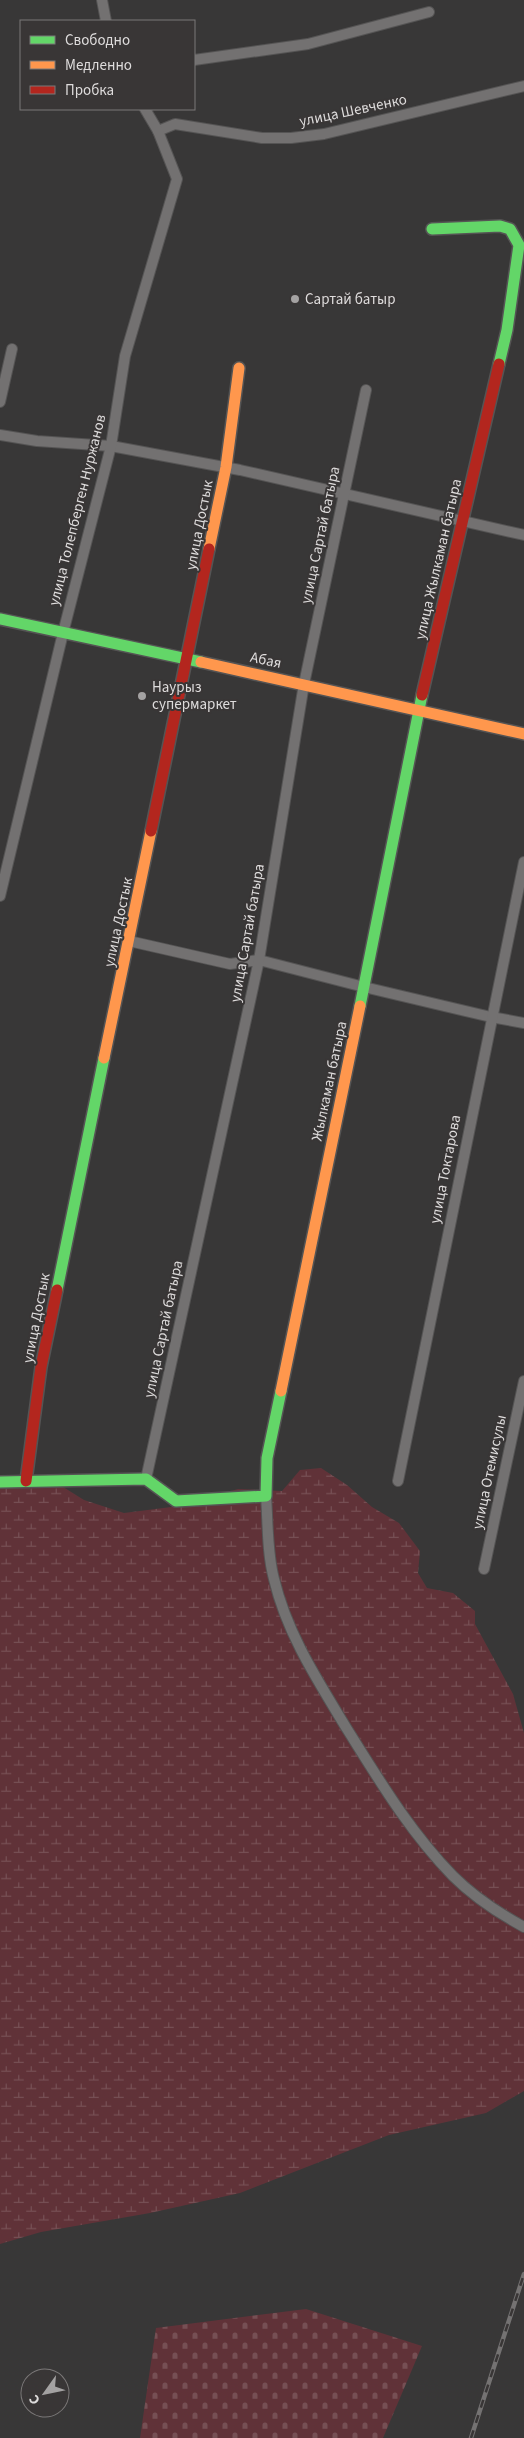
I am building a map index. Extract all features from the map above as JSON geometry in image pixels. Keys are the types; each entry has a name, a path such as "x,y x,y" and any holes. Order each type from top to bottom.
{"street":[{"path":"102,0 106,20"},
{"path":"195,60 308,44 429,12"},
{"name":"улица Шевченко","path":"158,131 175,124 262,138 324,134 524,86"},
{"name":"улица Толепберген Нуржанов","path":"0,896 63,633 111,446 125,356 177,179 158,131 146,110"},
{"name":"улица Жылкаман батыра","path":"418,710 508,321 516,276 518,240 510,229 500,226 432,229"},
{"path":"0,402 12,349"},
{"name":"улица Достык","path":"26,1481 41,1367 188,659 226,467 239,368"},
{"name":"улица Сартай батыра","path":"146,1479 259,960 304,684 366,390"},
{"path":"0,434 37,441 111,446 226,467 524,535"},
{"name":"Абая","path":"0,619 304,684 524,734"},
{"name":"Жылкаман батыра","path":"266,1496 267,1458 364,987 418,710"},
{"name":"улица Токтарова","path":"398,1481 524,862"},
{"path":"129,941 230,964 259,960 364,987 524,1023"},
{"name":"улица Отемисулы","path":"484,1569 524,1381"},
{"path":"0,1482 146,1479 176,1501 266,1496 273,1578 285,1616 306,1662 397,1809 425,1844 454,1877 485,1902 524,1927"}],"green space":[{"path":"321,1468 347,1485 372,1507 399,1523 420,1551 418,1573 427,1588 453,1593 475,1611 475,1624 513,1694 524,1733 524,2091 486,2113 389,2135 240,2193 150,2213 41,2232 0,2244 0,1486 52,1480 84,1500 124,1513 179,1506 238,1489 282,1491 300,1470"},
{"path":"306,2309 422,2346 383,2438 140,2438 156,2328"}],"railway":[{"path":"471,2438 524,2274"}],"traffic: fast":[{"path":"432,229 500,226 510,229 519,245 507,330 499,364"},
{"path":"0,619 201,662"},
{"path":"360,1006 422,695"},
{"path":"57,1290 104,1058"},
{"path":"0,1482 146,1479 176,1501 266,1496 267,1458 281,1391"}],"traffic: slow":[{"path":"209,549 226,467 239,368"},
{"path":"201,662 524,734"},
{"path":"104,1058 151,831"},
{"path":"281,1391 360,1006"}],"traffic: jam":[{"path":"422,695 499,364"},
{"path":"151,831 209,549"},
{"path":"26,1481 41,1367 57,1290"}],"place":[{"name":"Сартай батыр","path":"295,299"},
{"name":"Наурыз супермаркет","path":"142,696"}]}
